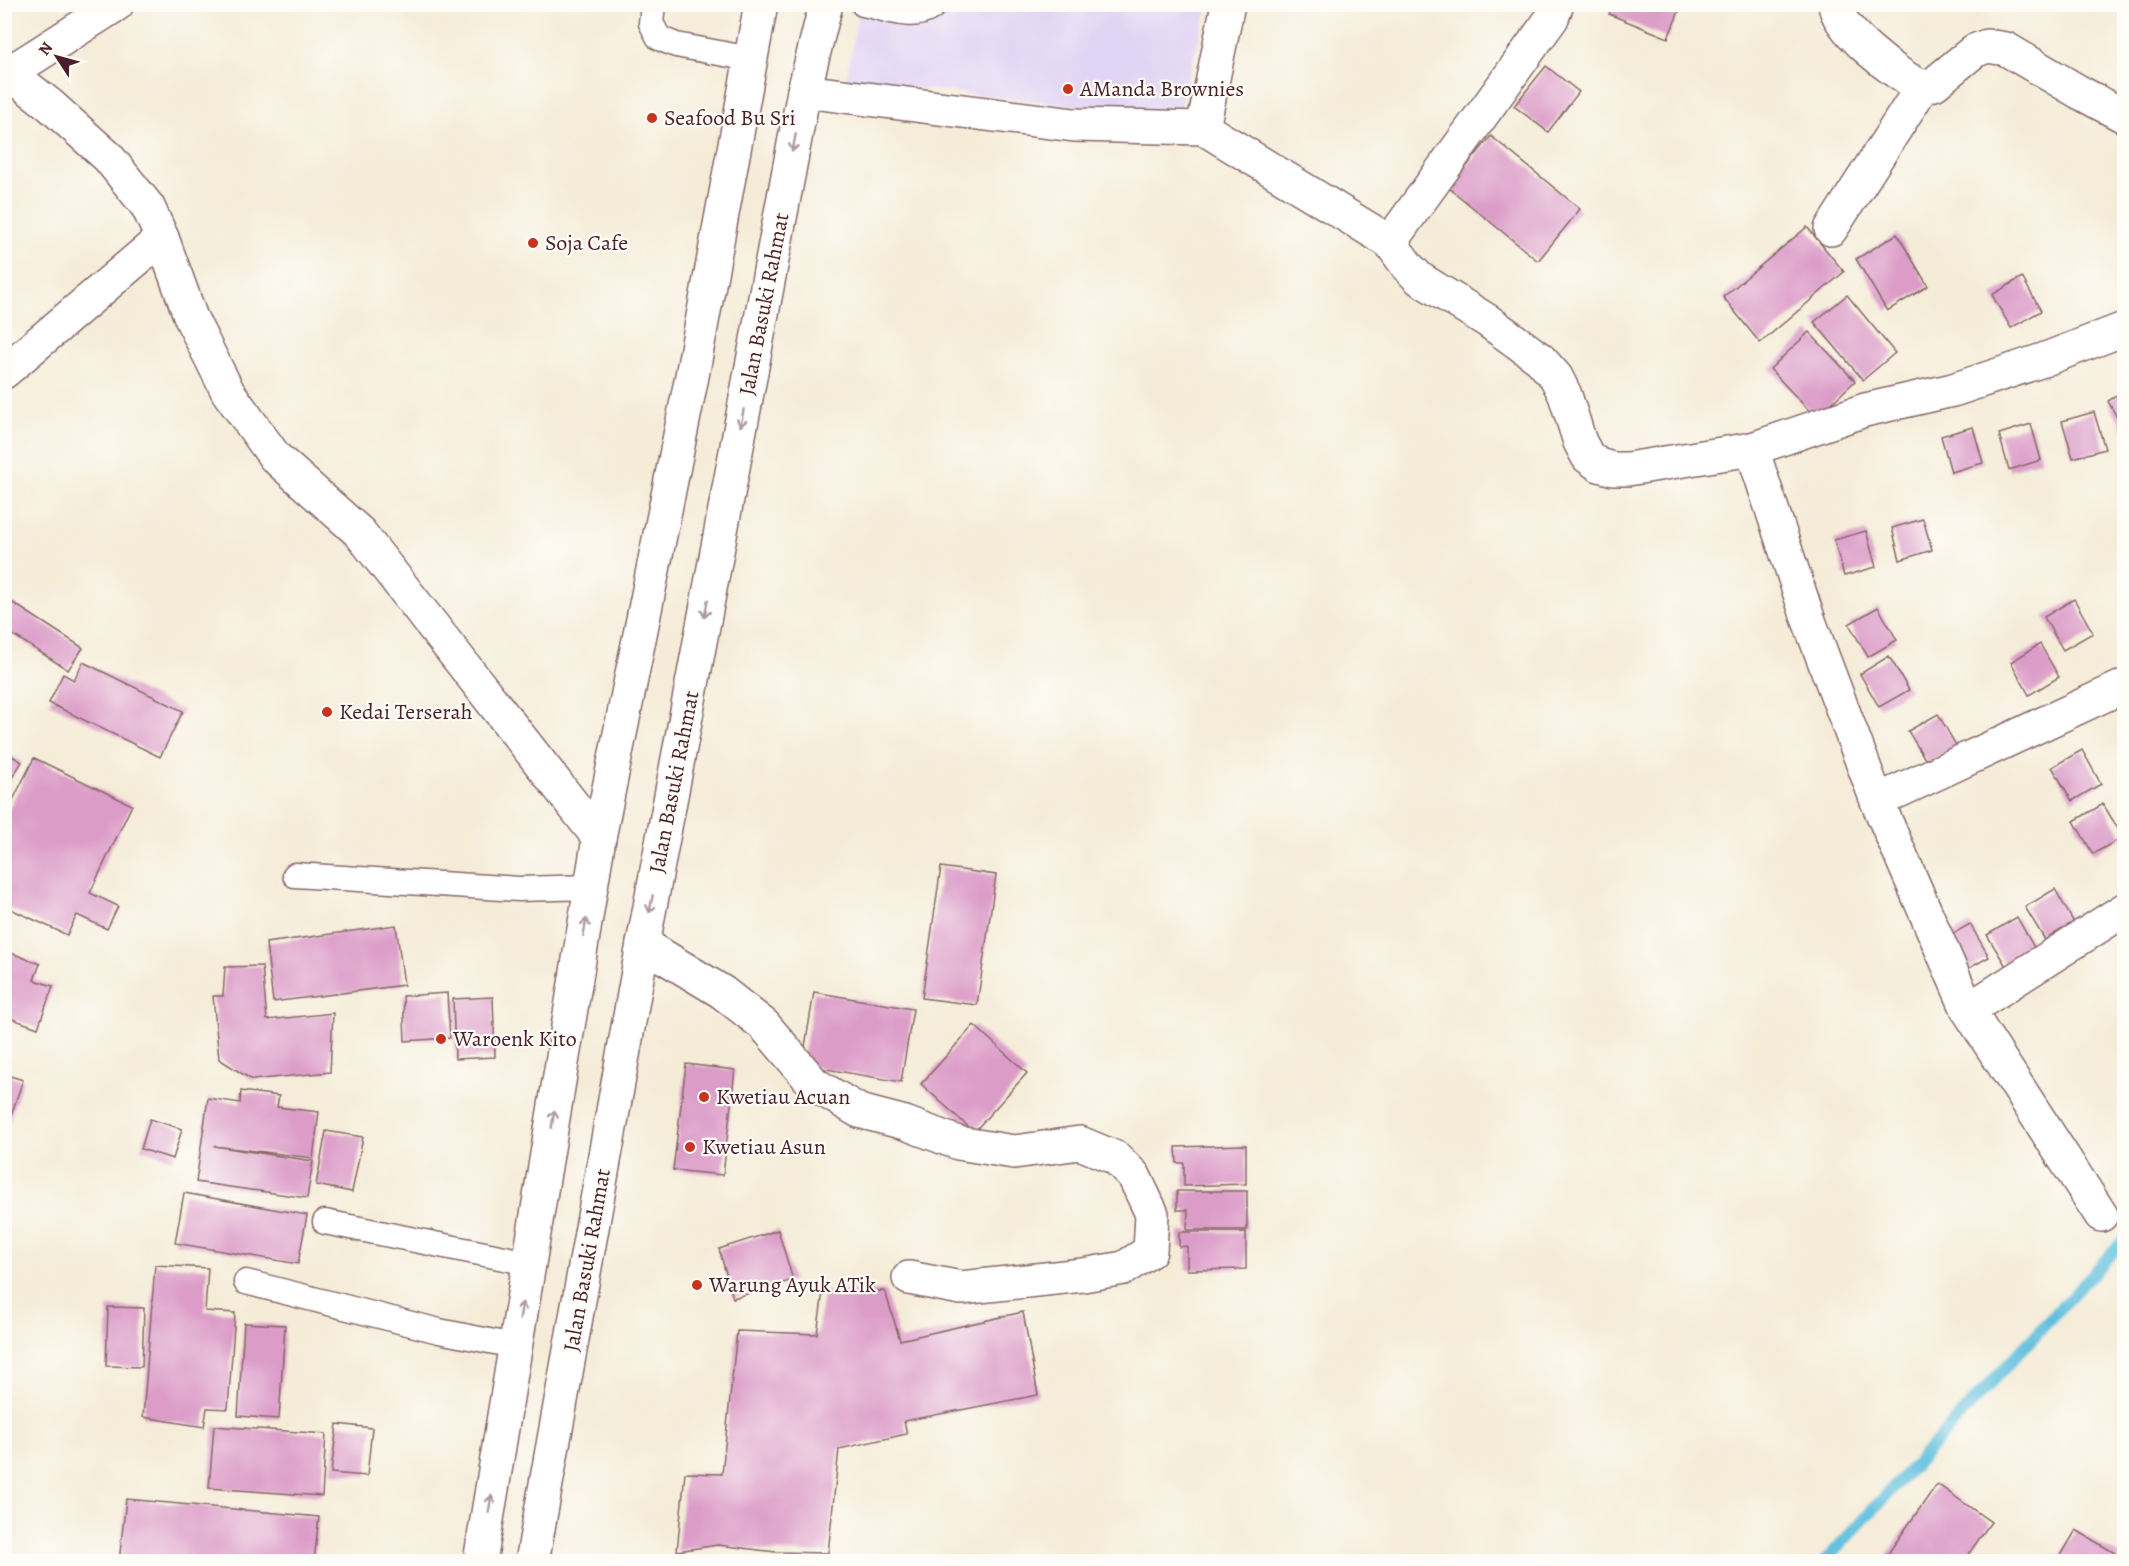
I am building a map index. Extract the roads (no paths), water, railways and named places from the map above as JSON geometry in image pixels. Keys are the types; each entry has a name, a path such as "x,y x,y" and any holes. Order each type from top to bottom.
{"main road":[{"path":"117,4 7,71 50,105 108,157 148,207 162,238 191,318 228,392 275,457 360,533 599,837"},
{"path":"480,1562 599,837 690,387 761,4"},
{"name":"Jalan Basuki Rahmat","path":"532,1562 643,944 804,91 826,4"},
{"path":"1203,128 1228,4"},
{"path":"1390,242 1552,18 1557,4"},
{"path":"1835,4 1835,13 1848,31 1909,82 1922,87 1934,84 1974,51 1987,46 2006,49 2124,116"},
{"path":"1831,229 1922,87"},
{"path":"804,91 1074,125 1203,128 1390,242 1420,279 1488,321 1540,359 1556,377 1565,396 1580,442 1588,457 1599,465 1613,469 1628,469 1752,449 1865,410 1953,390 2043,360 2124,329"},
{"path":"4,372 162,238"},
{"path":"1752,449 1808,618 1877,801 1968,1010 2101,1215"},
{"path":"1877,801 2124,686"},
{"path":"1968,1010 2124,910"},
{"path":"643,944 722,993 764,1025 814,1084 859,1111 905,1123 958,1143 1014,1152 1080,1143 1116,1158 1134,1176 1152,1214 1150,1251 1124,1268 1083,1275 961,1288 909,1278"}],"lane":[{"path":"653,4 651,23 659,38 676,45 751,59"},
{"path":"863,4 914,15 931,9 936,4"},
{"path":"295,875 519,889 592,888"},
{"path":"326,1222 529,1263"},
{"path":"246,1282 439,1331 515,1346"}],"waterway":[{"path":"1824,1562 2124,1240"}],"place":[{"name":"AManda Brownies","path":"1068,89"},
{"name":"Seafood Bu Sri","path":"652,118"},
{"name":"Soja Cafe","path":"533,243"},
{"name":"Kedai Terserah","path":"327,712"},
{"name":"Waroenk Kito","path":"441,1039"},
{"name":"Kwetiau Acuan","path":"704,1097"},
{"name":"Kwetiau Asun","path":"690,1147"},
{"name":"Warung Ayuk ATik","path":"697,1285"}]}
